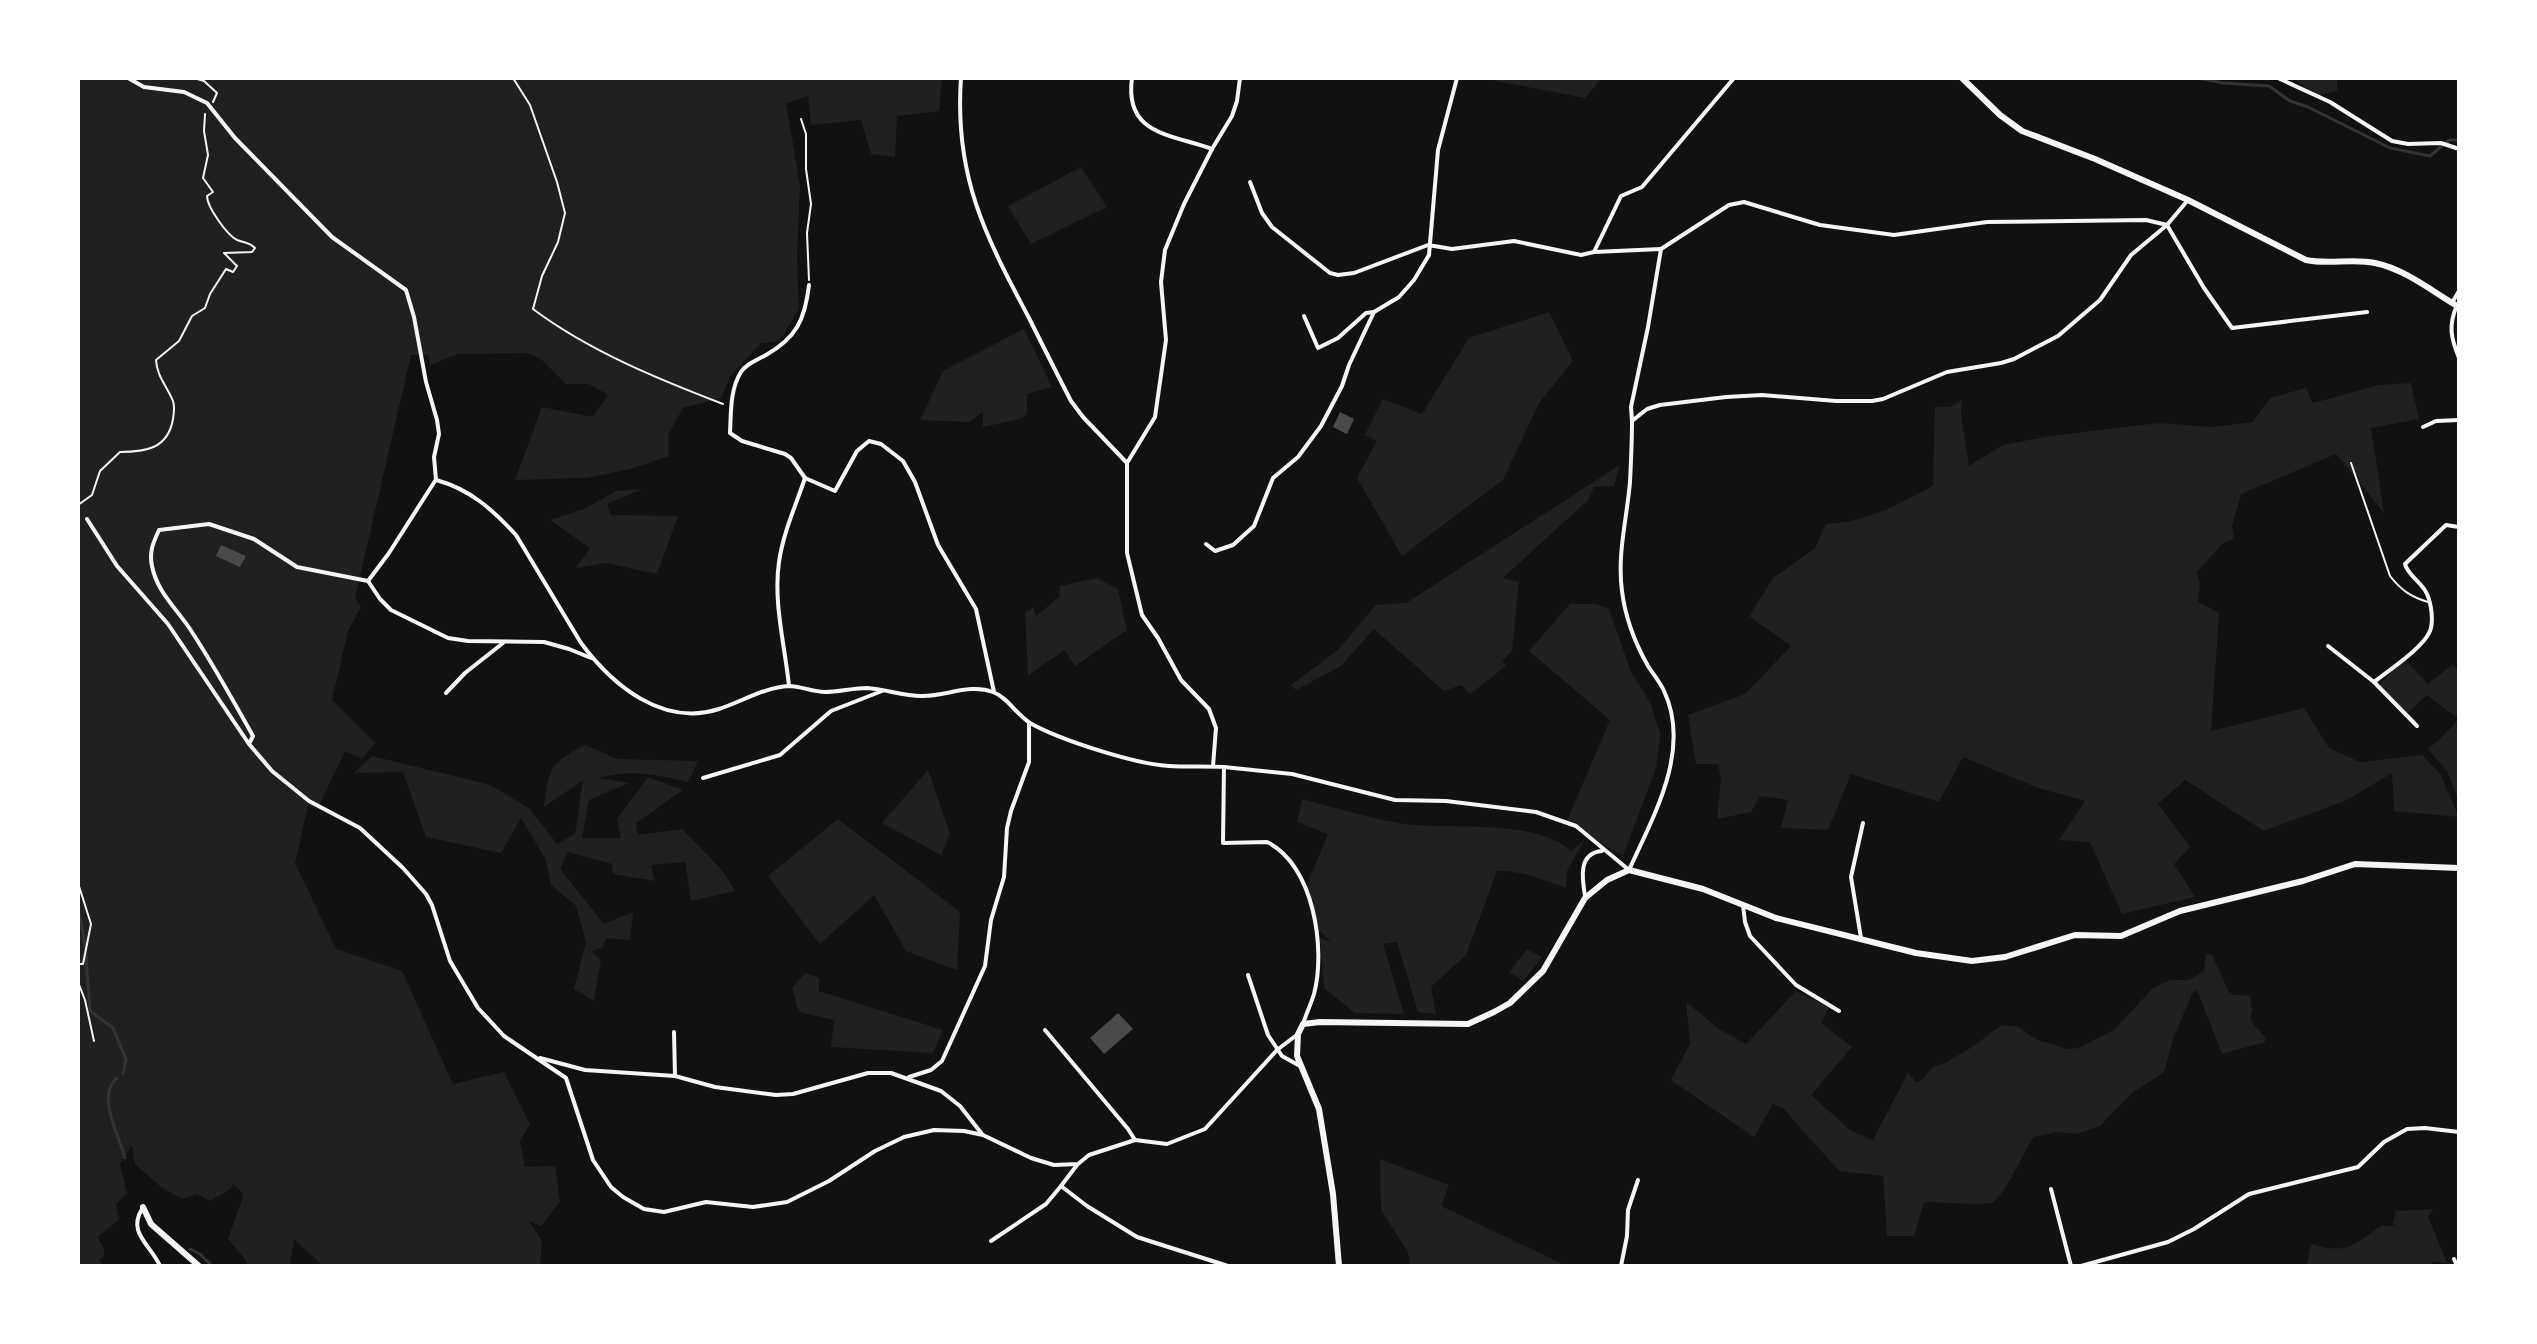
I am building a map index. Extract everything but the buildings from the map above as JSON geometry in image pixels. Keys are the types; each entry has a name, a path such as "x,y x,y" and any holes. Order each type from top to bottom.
{"street":[{"path":"128,78 144,87 184,92 210,107 235,138 342,246 406,290 437,420 436,480 368,581"},
{"path":"961,78 958,114 965,162 975,206 990,245 1071,401 1127,463"},
{"path":"1132,78 1130,93 1135,113 1150,129 1212,149"},
{"path":"1213,766 1216,728 1209,709 1181,680 1142,615 1127,553 1127,463 1155,417 1166,340 1161,282 1165,250 1184,204 1232,116 1240,78"},
{"path":"1304,316 1318,348 1338,338 1366,313 1374,312 1399,297 1414,280 1429,255 1438,150 1457,78"},
{"path":"1594,252 1621,196 1642,187 1734,78"},
{"path":"1962,78 2000,115 2022,131 2188,200 2306,260 2375,263 2394,269 2456,305"},
{"path":"2278,78 2330,102 2392,141 2441,143 2459,149"},
{"path":"1250,182 1262,213 1272,227 1330,273 1338,275 1354,273 1428,245 1452,249 1514,241 1581,255 1661,249 1729,205 1744,202 1820,225 1894,235 2003,222 2146,220 2167,225 2232,328 2367,312"},
{"path":"1632,421 1647,409 1660,405 1726,397 1762,395 1872,401 1947,372 2014,359 2058,336 2076,321 2106,292 2131,255 2167,225 2188,200"},
{"path":"1303,1024 1468,1024 1510,1003 1536,979 1585,898 1607,880 1629,870 1654,813 1674,737 1674,718 1663,688 1636,641 1622,595 1620,561 1630,483 1631,407 1661,249"},
{"path":"809,285 801,321 785,344 742,371 734,390 730,433 785,454 805,478 835,491 857,451 869,441 881,444 903,461 920,493 945,559 976,609 994,692"},
{"path":"2459,291 2450,331 2459,358"},
{"path":"1206,544 1215,551 1233,545 1254,526 1273,478 1298,457 1321,426 1374,312"},
{"path":"2423,427 2436,421 2459,420"},
{"path":"789,686 779,611 778,573 782,548 805,478"},
{"path":"436,480 467,492 489,508 516,535 550,595 593,659 642,700 663,710 673,713 708,712 789,686 822,692 865,688 917,696 961,690 994,692 1029,722 1141,762 1292,774 1395,800 1458,802 1536,812 1576,826 1595,840 1602,851"},
{"path":"87,519 117,566 168,624 249,744 272,771 309,801 360,828 411,876 432,905 450,961 478,1008 504,1036 566,1078 600,1173 611,1187 644,1209 664,1212 706,1202 753,1207 787,1202 829,1181 875,1151 904,1137 934,1130 983,1135 1031,1158 1054,1165 1078,1164"},
{"path":"249,744 253,736 231,694 188,626 163,595 152,566 151,548 159,530 209,524 254,539 297,567 368,581 391,610 448,638 544,642 593,659"},
{"path":"2374,682 2421,642 2430,630 2430,603 2426,590 2405,569 2405,564 2446,525 2459,527"},
{"path":"446,693 465,673 505,642"},
{"path":"2328,646 2374,682 2417,726"},
{"path":"703,778 780,755 831,711 884,690"},
{"path":"907,1078 931,1070 942,1061 985,966 991,920 1003,884 1007,828 1029,762 1029,722"},
{"path":"1224,767 1223,843 1267,842 1273,845 1297,870 1314,917 1317,969 1314,993 1298,1034 1297,1056 1319,1109 1333,1194 1339,1266"},
{"path":"1861,938 1851,877 1863,823"},
{"path":"1585,898 1585,860 1591,853 1602,851 1612,854 1629,870 1703,889 1776,918 1945,959 1972,961 1996,959 2075,935 2121,936 2180,911 2303,881 2355,864 2459,868"},
{"path":"1743,905 1750,936 1796,985 1839,1011"},
{"path":"1248,975 1268,1035 1282,1056 1301,1066"},
{"path":"1045,1030 1135,1140"},
{"path":"674,1032 675,1076"},
{"path":"991,1241 1046,1204 1089,1155 1135,1140 1167,1144 1205,1129 1277,1050 1298,1034"},
{"path":"537,1057 585,1070 675,1076 715,1087 776,1095 793,1094 868,1073 891,1073 941,1091 970,1117 983,1135"},
{"path":"2081,1266 2168,1242 2249,1194 2358,1167 2384,1142 2407,1129 2459,1132"},
{"path":"1621,1266 1628,1210 1638,1180"},
{"path":"1061,1186 1137,1237 1228,1266"},
{"path":"2051,1189 2071,1266"},
{"path":"143,1207 136,1228 160,1266"},
{"path":"143,1207 151,1224 199,1266"},
{"path":"2454,1259 2457,1266"}],"lane":[{"path":"2351,463 2390,576 2398,588 2430,603"}],"path":[{"path":"78,505 92,495 100,471 120,452 147,451 158,446 166,437 171,427 174,403 161,383 156,360 179,341 192,316 205,308 214,286 226,269 233,272 237,266 224,253 252,252 255,248 228,233 207,203 207,196 213,192 203,178 208,155 205,115 217,93 204,81 194,78"},
{"path":"513,78 530,105 565,213 558,242 542,276 533,309 558,328 669,383 731,407"},
{"path":"801,119 806,134 806,169 811,204 807,233 809,285"},
{"path":"78,883 91,924 83,964 78,964"},
{"path":"78,982 94,1041"}],"shaded area":[{"path":"78,78 942,78 939,111 897,116 895,157 871,154 861,120 811,125 808,96 786,103 800,185 797,258 799,309 779,342 761,343 730,377 721,398 683,408 668,435 669,456 630,469 587,478 515,480 542,407 593,417 608,395 589,384 566,384 541,359 527,353 458,354 430,365 428,355 411,355 355,598 361,607 348,631 332,700 375,743 362,759 345,751 317,810 308,805 295,863 336,949 402,971 453,1084 504,1072 530,1124 520,1141 525,1167 555,1166 560,1202 541,1226 529,1221 542,1241 540,1266 323,1266 294,1239 290,1266 246,1266 247,1262 228,1239 244,1194 233,1184 231,1189 210,1201 197,1194 182,1199 161,1187 135,1164 132,1145 120,1164 127,1193 116,1204 119,1220 97,1237 104,1248 104,1256 99,1260 102,1266 78,1266"},
{"path":"1481,78 1593,78 1600,80 1585,98"},
{"path":"2293,78 2337,78 2337,91 2317,96"},
{"path":"1081,167 1107,207 1031,244 1008,206"},
{"path":"1549,312 1573,361 1539,403 1503,480 1402,556 1357,478 1377,441 1365,435 1383,399 1422,414 1469,338"},
{"path":"1024,329 1052,387 1027,394 1027,414 1020,419 983,427 983,411 970,422 920,420 943,371"},
{"path":"2411,383 2419,419 2371,428 2384,513 2336,454 2241,494 2232,526 2234,539 2222,544 2197,572 2200,584 2198,602 2219,613 2211,731 2304,708 2329,748 2360,762 2422,755 2440,773 2459,817 2394,811 2392,773 2347,800 2264,831 2185,780 2158,804 2190,847 2174,864 2195,897 2122,914 2090,842 2059,840 2085,801 2038,788 1963,757 1939,802 1851,774 1828,830 1781,828 1788,800 1760,796 1751,812 1717,819 1721,778 1718,764 1696,764 1688,715 1745,694 1791,646 1749,616 1773,578 1815,548 1826,524 1869,516 1933,486 1935,407 1950,407 1962,400 1961,414 1969,466 2003,445 2050,436 2159,423 2214,427 2253,422 2270,398 2306,388 2313,403 2379,385"},
{"path":"1620,465 1614,486 1594,487 1588,500 1503,578 1519,582 1512,651 1502,661 1506,666 1470,694 1461,685 1444,691 1374,629 1341,666 1296,690 1291,685 1338,650 1376,605 1406,603"},
{"path":"642,489 607,504 611,515 678,516 657,574 606,563 576,568 590,548 550,520 584,509 616,491"},
{"path":"1097,578 1118,589 1127,630 1075,666 1064,650 1028,676 1025,613 1033,607 1036,616 1059,597 1060,586"},
{"path":"1570,604 1596,604 1609,609 1631,672 1650,702 1660,734 1656,768 1623,856 1566,823 1610,720 1529,651"},
{"path":"2404,659 2428,684 2453,664 2459,671 2459,719 2427,695 2407,714 2376,688"},
{"path":"2459,719 2459,801 2447,771 2428,749"},
{"path":"585,745 617,759 698,761 688,782 644,774 599,778 629,783 589,800 582,838 621,838 617,819 648,777 683,790 636,823 638,835 682,829 722,870 735,891 691,901 685,862 651,865 655,881 613,874 612,864 568,852 560,869 604,924 633,912 630,940 606,938 603,947 592,951 601,961 594,1001 574,989 586,942 576,906 551,885 545,858 521,818 501,853 426,837 403,772 354,773 372,756 491,785 530,809 557,844 575,834 583,780 544,807 550,775 558,762"},
{"path":"928,770 950,834 941,855 882,823"},
{"path":"1302,799 1398,823 1489,827 1535,833 1555,840 1571,851 1585,839 1567,871 1566,888 1524,874 1497,871 1466,955 1431,987 1436,1014 1418,1012 1397,942 1383,944 1404,1014 1355,1013 1324,988 1320,938 1331,942 1313,924 1305,889 1328,834 1297,822"},
{"path":"838,819 960,912 957,970 906,951 874,895 820,944 768,876"},
{"path":"1527,949 1542,957 1523,981 1509,972"},
{"path":"2206,954 2212,955 2229,992 2250,996 2250,1017 2265,1037 2265,1042 2222,1054 2197,990 2192,994 2173,1039 2164,1072 2132,1093 2100,1126 2076,1134 2057,1132 2034,1137 2003,1191 1993,1202 1924,1202 1914,1236 1887,1236 1883,1176 1839,1171 1783,1108 1773,1104 1754,1137 1671,1080 1690,1044 1686,1002 1719,1029 1746,1044 1796,991 1829,1007 1821,1023 1852,1047 1811,1095 1850,1130 1873,1140 1908,1073 1916,1082 1922,1080 1933,1067 1972,1047 2002,1025 2016,1026 2038,1040 2067,1049 2079,1048 2114,1030 2153,988 2170,980 2189,980 2204,971"},
{"path":"805,973 819,978 819,991 943,1030 933,1053 831,1047 834,1020 799,1012 792,988"},
{"path":"1380,1159 1449,1185 1441,1206 1567,1266 1410,1266 1408,1252 1381,1210"},
{"path":"2433,1209 2428,1217 2447,1263 2433,1262 2429,1266 2307,1266 2311,1244 2334,1248 2350,1246 2383,1225 2397,1227 2393,1224 2396,1211"}],"waterway":[{"path":"2198,78 2269,86 2290,101 2390,148 2430,156 2449,140 2459,140"},
{"path":"78,906 85,944 90,1011 113,1028 126,1059 123,1074"},
{"path":"117,1078 111,1086 109,1105 125,1158"},
{"path":"190,1249 212,1266"}]}
